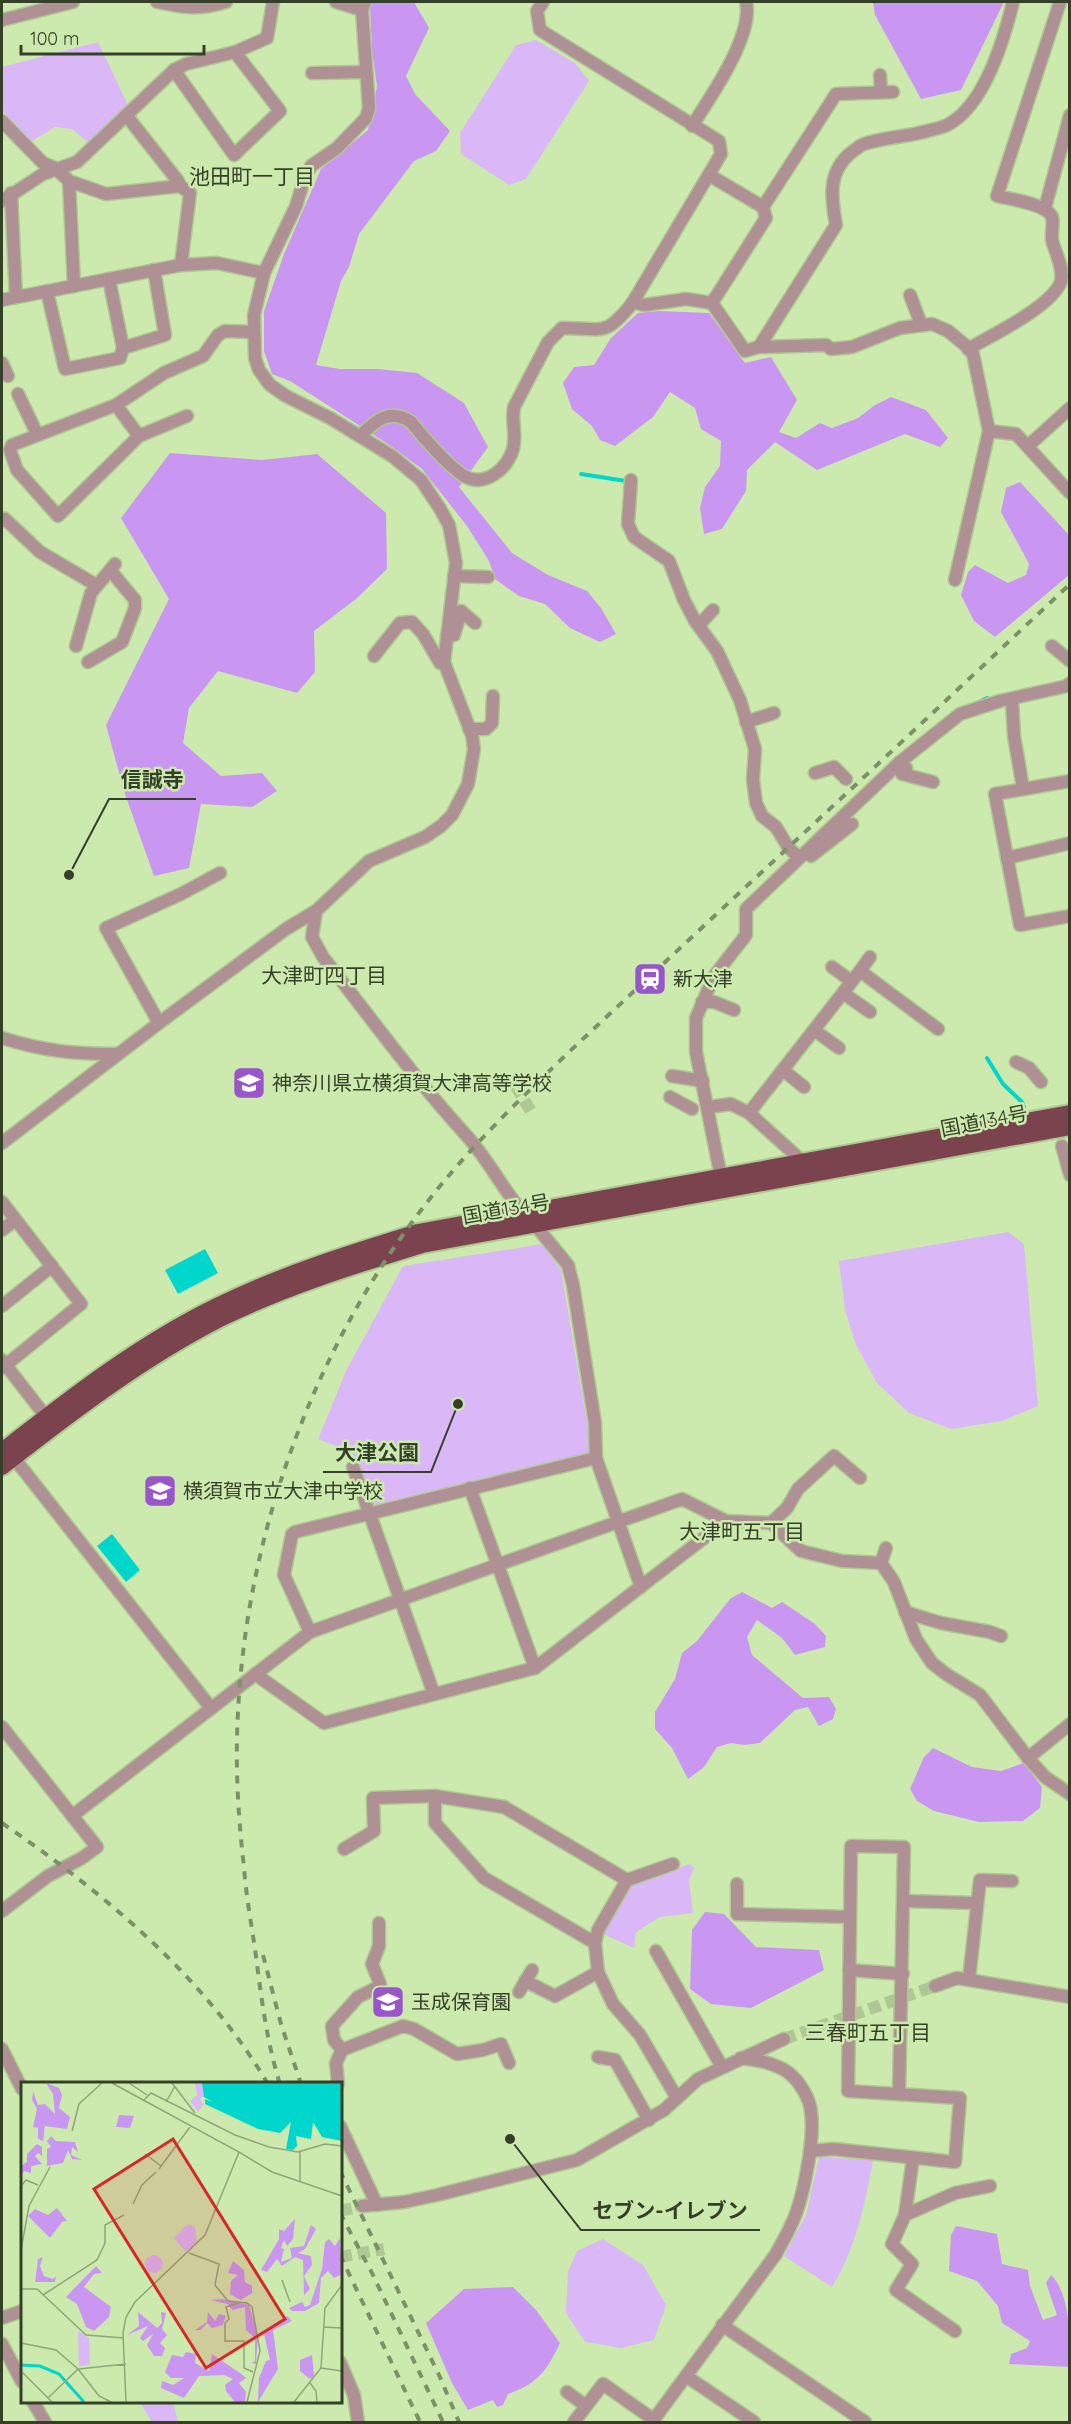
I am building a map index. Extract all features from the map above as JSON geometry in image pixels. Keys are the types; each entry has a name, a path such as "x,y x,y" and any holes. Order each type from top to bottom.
{"highway":[{"name":"国道134号","path":"6,1458 171,1346 274,1294 329,1274 422,1245 721,1178 802,1161 1070,1113"},
{"name":"国道134号","path":"6,1458 46,1417 99,1377 164,1335 215,1307 270,1281 418,1232 530,1220 1070,1127"}],"street":[{"path":"2,20 73,2"},
{"path":"157,2 186,9 205,8 226,2"},
{"path":"16,297 6,197 55,168 64,168 77,162 174,70 186,64 235,52 267,38 273,2"},
{"path":"2,1143 117,1054 286,929 316,910 369,861 432,832 452,815 468,784 474,749 472,735 444,662 456,563 449,525 429,489 412,472 360,436 286,396 270,385 259,370 253,332 254,315 264,273 296,206 311,166 337,148 366,118 369,108 365,72 363,6 336,2"},
{"path":"360,436 372,424 382,419 393,414 402,416 411,422 462,475 480,480 493,476 507,462 513,451 514,407 548,342 562,328 603,330 618,321 633,302 721,154 719,141 540,30 537,11 543,2"},
{"path":"692,126 728,70 748,12 746,2"},
{"path":"759,347 836,225 831,198 832,182 839,165 863,144 908,136 949,124 970,105 985,81 1005,34 1013,2"},
{"path":"968,349 1031,312 1052,294 1061,280 1052,238 1052,217 1045,208 997,196 1060,2"},
{"path":"174,70 234,155 280,111 235,52"},
{"path":"312,73 365,72"},
{"path":"763,207 836,94 887,92 880,75"},
{"path":"1045,208 1070,114"},
{"path":"126,115 180,186 190,194 191,201 181,265"},
{"path":"2,121 43,163 55,168 69,181 106,194 180,186"},
{"path":"709,175 763,207 766,218 712,303"},
{"path":"69,181 74,286"},
{"path":"2,300 181,265 217,263 264,273"},
{"path":"123,348 165,335 154,270"},
{"path":"47,291 65,369 120,358 123,348 109,279"},
{"path":"910,295 921,324"},
{"path":"633,302 644,305 686,299 712,303 745,351 759,347 826,345 831,349 852,347 900,328 921,324 932,324 948,331 974,356 989,432 955,580"},
{"path":"187,416 139,436 58,516 17,470 10,450 12,445 37,434 116,405 164,373 203,356 218,335 225,331 253,332"},
{"path":"18,394 37,434"},
{"path":"116,405 139,436"},
{"path":"1028,446 1070,408"},
{"path":"989,432 1016,434 1070,493"},
{"path":"631,480 628,524 634,537 669,561 684,600 717,651 740,700 755,749 753,780 756,803 762,816 776,827 798,860 804,862 852,824"},
{"path":"2,521 5,519 40,552 96,585"},
{"path":"76,646 91,593 112,567 135,600 135,608 122,642 88,662"},
{"path":"454,576 488,577"},
{"path":"699,625 712,610"},
{"path":"447,636 454,635 461,611 475,622"},
{"path":"374,656 400,623 412,622 423,634 440,663 444,662"},
{"path":"1052,646 1070,661"},
{"path":"721,1178 709,1107 696,1053 696,1018 714,976 746,935 746,909 900,762 960,714 979,707 1067,686 1070,683"},
{"path":"469,729 486,729 492,723 493,696"},
{"path":"1012,700 1014,736 1023,788"},
{"path":"746,722 774,713"},
{"path":"900,762 906,768 902,774 933,782"},
{"path":"815,773 834,767 846,779"},
{"path":"1070,781 995,794 1020,925 1070,916"},
{"path":"1007,858 1070,843"},
{"path":"159,1023 106,928 181,894 220,873"},
{"path":"316,910 312,937 323,957 440,1107 471,1141 508,1196 568,1265 595,1423 596,1458 641,1587"},
{"path":"749,1113 870,957"},
{"path":"832,967 851,981"},
{"path":"860,971 938,1029"},
{"path":"843,993 870,1012"},
{"path":"702,1002 714,1002 734,1010"},
{"path":"814,1030 839,1048"},
{"path":"2,1038 60,1053 117,1054"},
{"path":"1016,1062 1029,1068 1041,1082"},
{"path":"783,1070 804,1087"},
{"path":"672,1076 703,1080"},
{"path":"670,1097 692,1109"},
{"path":"709,1107 731,1104 749,1113 802,1161"},
{"path":"1062,1146 1070,1175"},
{"path":"2,1202 81,1304 3,1364 46,1417"},
{"path":"2,1230 15,1220"},
{"path":"2,1305 52,1266"},
{"path":"771,1524 787,1508 798,1490 834,1456 860,1478"},
{"path":"6,1458 211,1708"},
{"path":"310,1632 284,1575 292,1534 303,1528 596,1458"},
{"path":"353,1467 434,1694"},
{"path":"470,1488 535,1668"},
{"path":"72,1816 310,1632 682,1499 726,1521 771,1524 801,1551 842,1561 881,1563"},
{"path":"255,1674 324,1724 535,1668 726,1521"},
{"path":"881,1563 886,1548"},
{"path":"881,1563 894,1582 915,1639 932,1663 980,1695 1045,1777 1070,1794"},
{"path":"905,1612 941,1623 1001,1636"},
{"path":"1028,1758 1070,1724"},
{"path":"2,1727 97,1847 82,1858 48,1876 2,1911"},
{"path":"435,1796 435,1823 484,1878 595,1942"},
{"path":"344,1849 374,1832 373,1797 435,1796 504,1807 627,1880"},
{"path":"810,2151 833,2149 955,2162 960,2098 848,2091 851,1846 904,1847 899,2094"},
{"path":"673,1864 627,1880 598,1930 595,1942 598,1972 613,2004 640,2035 677,2098"},
{"path":"969,1979 980,1880 1012,1881"},
{"path":"737,1884 737,1914 850,1917"},
{"path":"904,1900 976,1904"},
{"path":"342,2050 334,2040 332,2026 358,1997 380,1984 372,1964 379,1946 379,1923"},
{"path":"656,1951 722,2067"},
{"path":"849,1970 903,1974"},
{"path":"525,1981 555,1996 598,1972"},
{"path":"935,1986 957,1978 1067,1994"},
{"path":"338,2082 336,2063 342,2050 403,2026 414,2029 457,2054 501,2044 509,2063"},
{"path":"362,2206 437,2195 577,2160 664,2110 698,2079 784,2039"},
{"path":"2,2049 21,2088"},
{"path":"598,2057 615,2060 649,2120"},
{"path":"574,2422 603,2384 653,2421 776,2254 792,2224 810,2151 811,2112 802,2088 789,2073 766,2062 741,2058"},
{"path":"342,2127 376,2205"},
{"path":"913,2158 905,2216 892,2244 912,2264 896,2290 955,2331"},
{"path":"905,2216 955,2193 990,2186"},
{"path":"2,2318 21,2311"},
{"path":"722,2325 865,2422"},
{"path":"2,2344 21,2380"},
{"path":"342,2367 354,2395 358,2422"},
{"path":"686,2376 754,2422"},
{"path":"567,2392 586,2406"},
{"path":"34,2403 45,2422"}],"shaded area":[{"path":"372,2 414,2 429,28 406,76 415,94 450,131 436,151 414,161 359,234 349,267 341,281 316,365 340,369 378,369 417,373 464,403 488,447 459,487 512,553 548,575 587,591 601,608 616,634 600,642 570,628 545,604 519,596 495,579 489,561 467,526 422,469 388,444 290,381 272,374 264,351 264,311 284,254 321,169 368,130 377,86 372,51 370,6"},
{"path":"873,2 1004,2 961,90 921,99 875,15"},
{"path":"536,40 575,63 589,81 526,179 509,185 461,154 460,133 516,45"},
{"path":"98,42 129,107 89,143 72,129 55,127 32,141 2,110 2,67"},
{"path":"660,311 709,313 745,363 771,357 797,400 779,432 796,438 820,423 832,428 858,418 875,405 891,397 926,410 948,438 940,447 905,434 817,470 775,442 747,470 746,491 722,529 704,534 700,508 705,487 720,466 721,441 701,429 695,408 670,392 653,417 615,446 600,440 592,426 572,409 563,383 574,367 594,365 611,338 638,313"},
{"path":"170,453 262,460 317,454 386,513 387,569 356,599 314,631 315,672 297,693 218,671 189,708 183,743 221,776 262,773 277,791 252,807 201,804 189,868 154,876 125,794 106,725 169,599 121,518"},
{"path":"1020,482 1069,535 1069,575 995,637 974,621 961,595 968,572 975,565 1008,583 1026,575 1029,564 1001,512 1006,488"},
{"path":"1008,1232 1024,1244 1038,1406 1002,1421 951,1429 909,1413 877,1383 856,1345 845,1310 839,1261"},
{"path":"543,1244 561,1270 593,1458 376,1506 349,1451 318,1439 347,1369 403,1266"},
{"path":"742,1592 772,1608 782,1602 815,1624 826,1636 825,1647 795,1655 782,1638 757,1620 747,1637 752,1655 803,1698 829,1697 836,1709 833,1719 819,1726 808,1707 795,1710 760,1743 744,1745 731,1743 717,1747 704,1767 688,1779 672,1748 655,1729 655,1712 675,1679 682,1653 697,1641 730,1599"},
{"path":"933,1748 972,1767 1001,1771 1024,1763 1042,1787 1040,1808 1023,1821 979,1822 934,1811 917,1801 910,1789 924,1757"},
{"path":"690,1864 694,1868 689,1880 693,1913 660,1917 636,1932 634,1948 603,1934 632,1883"},
{"path":"705,1912 724,1914 756,1947 819,1950 824,1970 751,2008 711,2004 690,1989 692,1930"},
{"path":"819,2157 873,2160 863,2210 853,2242 832,2287 784,2256 806,2215"},
{"path":"956,2226 997,2234 1002,2264 1028,2270 1030,2286 1043,2320 1057,2315 1046,2283 1051,2275 1058,2283 1068,2318 1069,2367 1009,2364 1011,2354 1027,2348 1030,2341 1002,2323 998,2306 977,2281 949,2271 951,2235"},
{"path":"603,2239 643,2265 666,2305 654,2340 622,2348 585,2342 566,2313 568,2272 577,2251"},
{"path":"513,2287 536,2310 560,2343 540,2375 527,2386 508,2394 503,2405 497,2407 493,2400 468,2410 452,2383 426,2323 464,2289"},
{"path":"141,2403 173,2403 178,2422 152,2422"}],"water":[{"path":"205,1249 218,1273 178,1294 165,1270"},
{"path":"112,1534 140,1570 126,1582 97,1546"}],"waterway":[{"path":"581,474 626,481"},
{"path":"981,701 987,698"},
{"path":"987,1058 1003,1084 1022,1102 1024,1107"}],"tunnel":[{"path":"515,1085 532,1113"},
{"path":"784,2039 935,1986"},
{"path":"342,2211 362,2206"},
{"path":"342,2257 384,2249"}],"railway":[{"path":"279,2082 264,2017 240,1829 237,1731 244,1644 255,1577 272,1510 293,1445 319,1381 350,1319 385,1260 425,1205 458,1164 494,1126 569,1052 1070,584"},
{"path":"2,1823 78,1878 149,1939 183,1972 214,2008 267,2082"},
{"path":"263,1955 281,2024 300,2082"},
{"path":"342,2175 439,2375 459,2422"},
{"path":"342,2217 372,2273 443,2422"},
{"path":"342,2259 420,2422"}],"place":[{"name":"信誠寺","path":"69,875"},
{"name":"新大津","path":"650,979"},
{"name":"神奈川県立横須賀大津高等学校","path":"249,1083"},
{"name":"大津公園","path":"458,1404"},
{"name":"横須賀市立大津中学校","path":"160,1491"},
{"name":"玉成保育園","path":"388,2002"},
{"name":"セブン-イレブン","path":"510,2139"}],"district":[{"name":"池田町一丁目","path":"252,177"},
{"name":"大津町四丁目","path":"324,976"},
{"name":"大津町五丁目","path":"742,1532"},
{"name":"三春町五丁目","path":"868,2033"}]}
